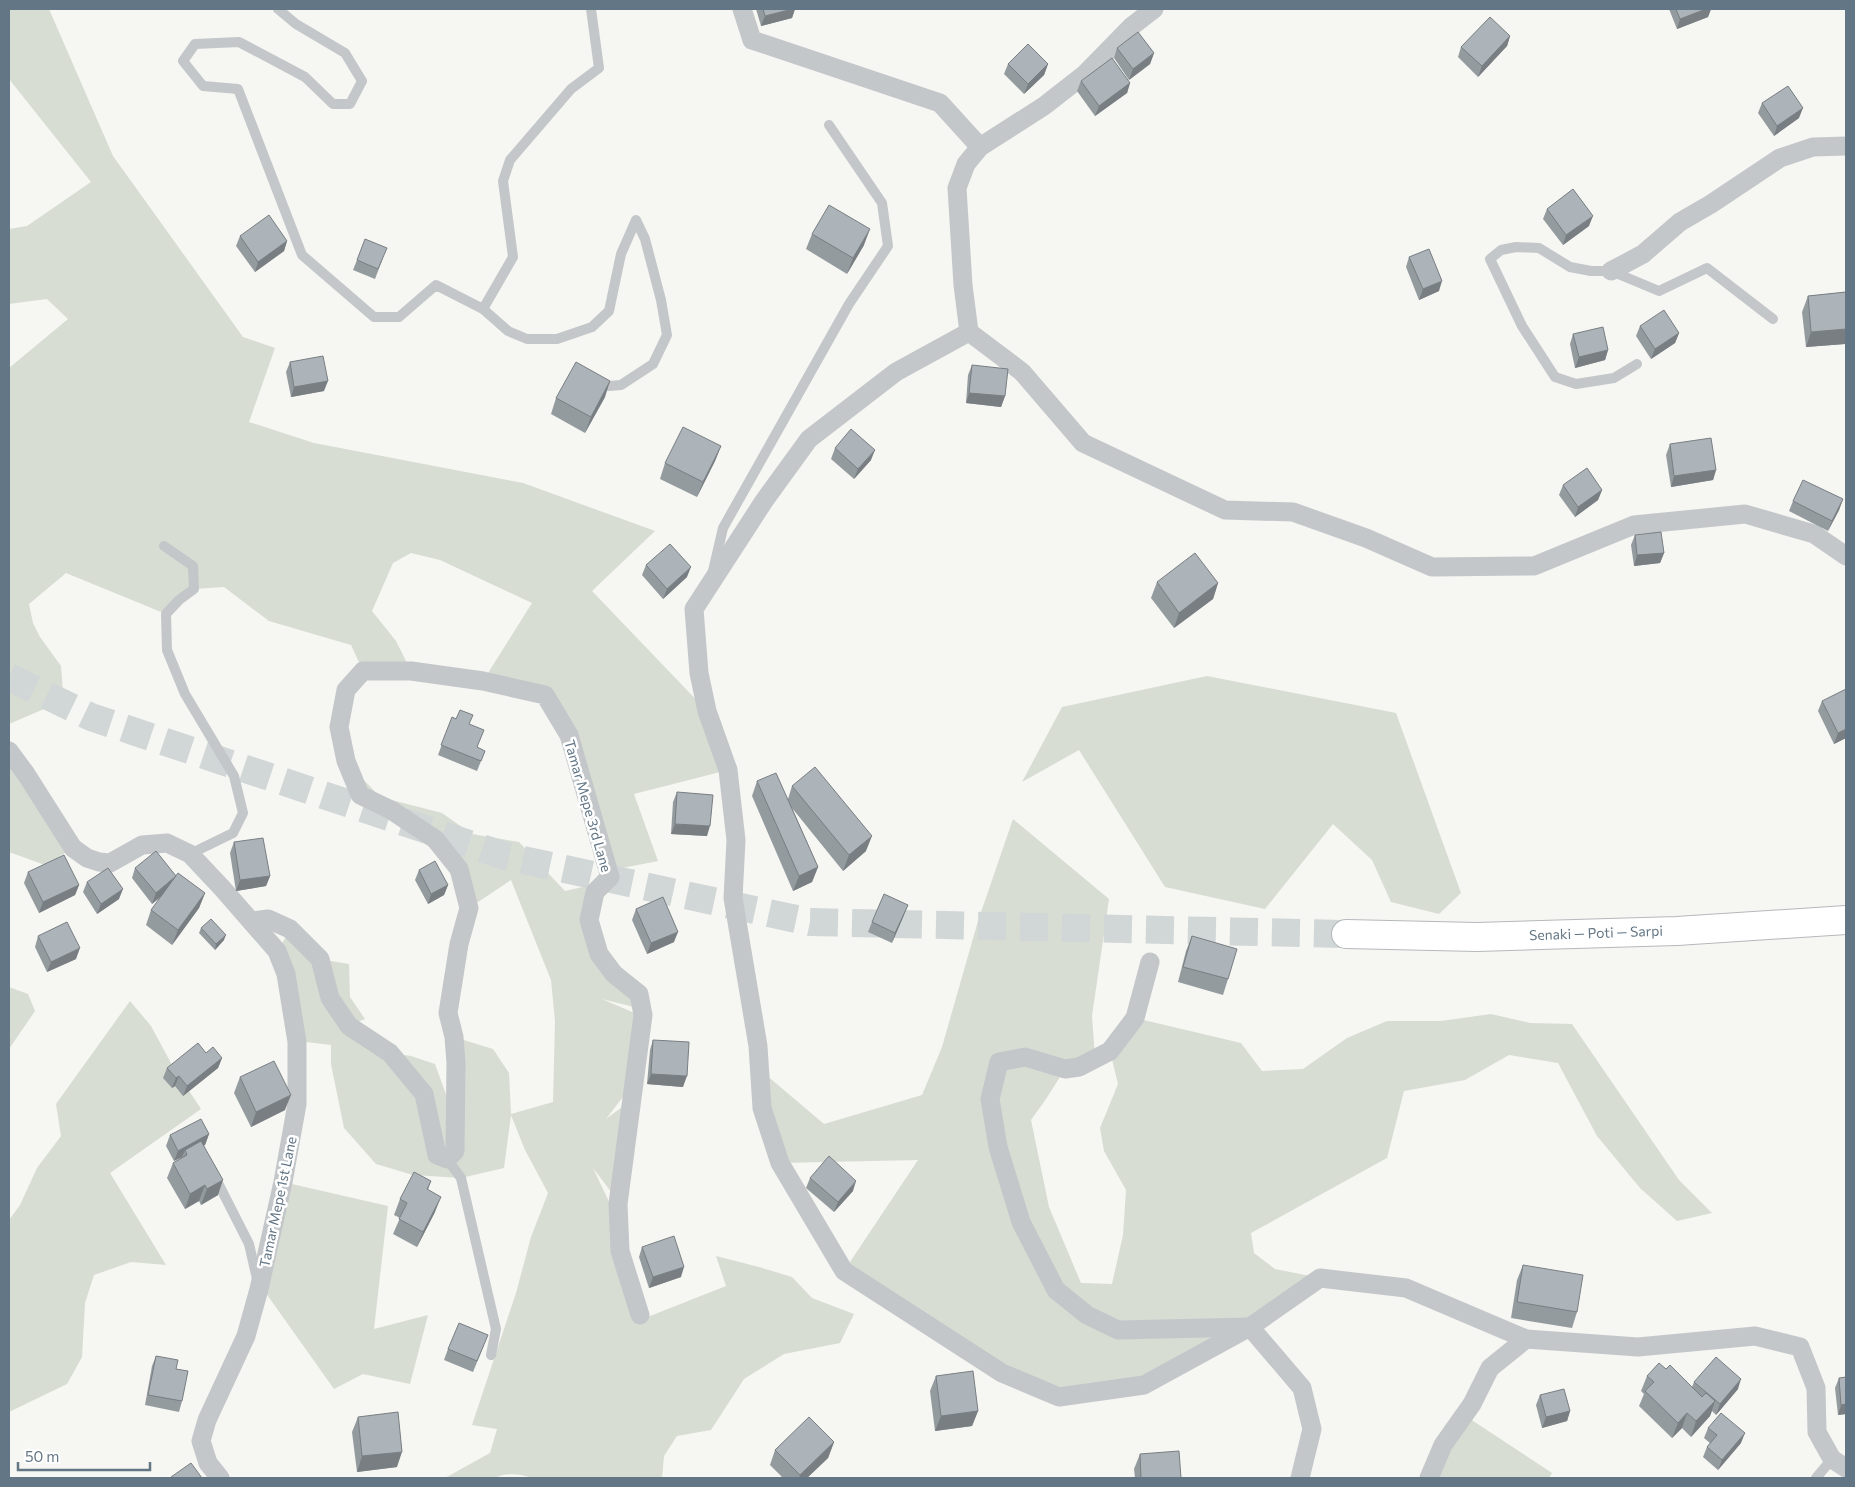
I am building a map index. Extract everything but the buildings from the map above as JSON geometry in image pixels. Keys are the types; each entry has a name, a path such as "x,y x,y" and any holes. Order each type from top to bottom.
{"highway":[{"name":"Senaki — Poti — Sarpi","path":"1346,934 1477,937 1677,931 1846,920"}],"street":[{"path":"742,9 752,40 940,104 980,147"},
{"path":"1154,9 1132,26 1085,74 1044,106 980,147 966,164 957,188 963,285 969,332 1022,372 1083,443 1225,510 1293,512 1366,538 1432,568 1534,566 1634,525 1745,514 1814,534 1846,556"},
{"path":"1611,271 1643,254 1680,222 1711,204 1780,158 1813,147 1846,146"},
{"path":"969,332 896,372 809,439 764,501 694,609 698,673 707,711 728,770 736,840 733,898 758,1046 762,1108 780,1163 844,1271 1002,1373 1059,1397 1144,1385 1250,1327 1320,1278 1406,1288 1526,1339 1638,1348 1755,1336 1800,1347 1816,1388 1817,1432 1839,1463"},
{"name":"Tamar Mepe 3rd Lane","path":"447,1160 455,1151 456,1121 454,1037 448,1012 459,944 469,908 459,869 435,839 391,810 360,795 346,761 339,727 346,690 363,671 411,671 483,681 545,695 569,735 610,877 595,892 589,920 599,954 614,974 639,994 643,1015 618,1204 620,1251 640,1315"},
{"path":"9,751 26,774 72,848 87,858 110,863 142,845 167,843 190,854 252,921 268,919 290,929 320,959 330,998 349,1026 390,1053 424,1094 437,1155 447,1160"},
{"name":"Tamar Mepe 1st Lane","path":"220,1478 208,1463 202,1441 207,1420 246,1336 259,1289 283,1182 297,1104 297,1042 286,974 277,951 252,921"},
{"path":"1150,962 1135,1018 1110,1051 1079,1067 1065,1069 1025,1057 999,1062 990,1099 998,1147 1021,1222 1056,1290 1087,1315 1118,1330 1250,1327"},
{"path":"1250,1327 1302,1388 1312,1429 1300,1478"},
{"path":"1429,1478 1443,1445 1472,1404 1490,1368 1526,1339"}],"lane":[{"path":"278,9 296,24 345,53 362,81 350,104 332,104 304,77 239,42 195,44 182,62 203,86 238,89 302,256 374,317 399,317 436,285 483,309 508,331 527,339 557,339 592,327 609,311 621,254 636,220 645,240 659,292 666,335 653,364 622,386 609,386"},
{"path":"483,309 513,257 503,181 510,160 571,89 599,68 591,9"},
{"path":"709,584 723,528 849,304 888,246 882,203 829,125"},
{"path":"1637,364 1614,378 1576,384 1556,377 1522,326 1490,259 1501,250 1516,247 1539,248 1570,268 1611,271 1659,291 1707,268 1773,319"},
{"path":"164,546 193,566 194,589 179,600 166,614 167,650 185,694 234,776 243,813 233,833 190,854"},
{"path":"447,1160 461,1178 496,1328 491,1355"},
{"path":"210,1168 249,1244 259,1289"},
{"path":"1816,1478 1839,1463"}],"shaded area":[{"path":"9,9 49,9 113,156 243,337 275,348 249,422 314,443 523,483 655,531 592,591 707,711 728,770 634,794 658,861 612,870 545,695 483,681 532,603 440,560 411,553 393,563 372,611 396,641 411,671 363,671 351,645 269,621 224,587 194,589 166,614 66,573 29,604 33,623 40,637 61,666 63,692 44,709 9,724 9,368 68,319 47,299 9,304 9,229 27,226 91,182 9,79"},
{"path":"1207,676 1396,713 1461,893 1439,914 1391,902 1372,860 1333,824 1265,909 1165,887 1079,750 1022,782 1062,707"},
{"path":"9,751 73,848 45,865 9,852"},
{"path":"346,761 380,797 442,813 472,834 519,842 565,891 596,884 587,920 638,1008 602,999 639,1015 629,1089 606,1119 626,1104 615,1197 593,1168 612,1208 640,1320 726,1286 716,1256 792,1277 812,1298 854,1314 840,1343 784,1354 744,1379 711,1430 677,1436 664,1456 662,1478 532,1478 513,1474 495,1478 445,1478 490,1453 497,1429 472,1425 516,1293 531,1237 548,1193 525,1150 511,1115 504,1168 461,1178 413,1175 376,1164 344,1128 331,1064 331,1045 298,1041 278,951 290,929 319,959 349,964 350,997 365,1019 349,1025 390,1053 411,1056 435,1064 455,1119 454,1037 493,1049 509,1073 511,1114 553,1102 555,1021 551,980 511,880 469,908 435,839 360,795"},
{"path":"1013,819 1109,899 1092,1016 1095,1058 1065,1069 1031,1120 1049,1207 1081,1283 1112,1284 1123,1235 1126,1190 1104,1151 1100,1128 1118,1084 1110,1051 1135,1018 1241,1043 1262,1071 1303,1069 1347,1038 1387,1021 1441,1021 1491,1014 1530,1023 1572,1024 1679,1180 1712,1213 1677,1221 1640,1188 1597,1136 1558,1063 1509,1055 1465,1080 1404,1091 1387,1158 1251,1233 1254,1253 1275,1269 1320,1278 1144,1385 1059,1397 844,1271 918,1160 780,1163 759,1069 824,1124 922,1095 942,1047 978,921"},
{"path":"9,987 28,994 35,1011 9,1049"},
{"path":"130,1001 151,1026 172,1065 201,1109 110,1173 166,1265 131,1262 94,1275 85,1303 82,1357 67,1384 9,1412 9,1220 20,1205 37,1168 61,1136 56,1104"},
{"path":"283,1182 388,1206 374,1329 428,1315 410,1384 363,1374 334,1389 263,1289"},
{"path":"1464,1415 1552,1473 1549,1478 1429,1478"}],"tunnel":[{"path":"9,677 91,717 505,856 810,922 1346,934"}]}
